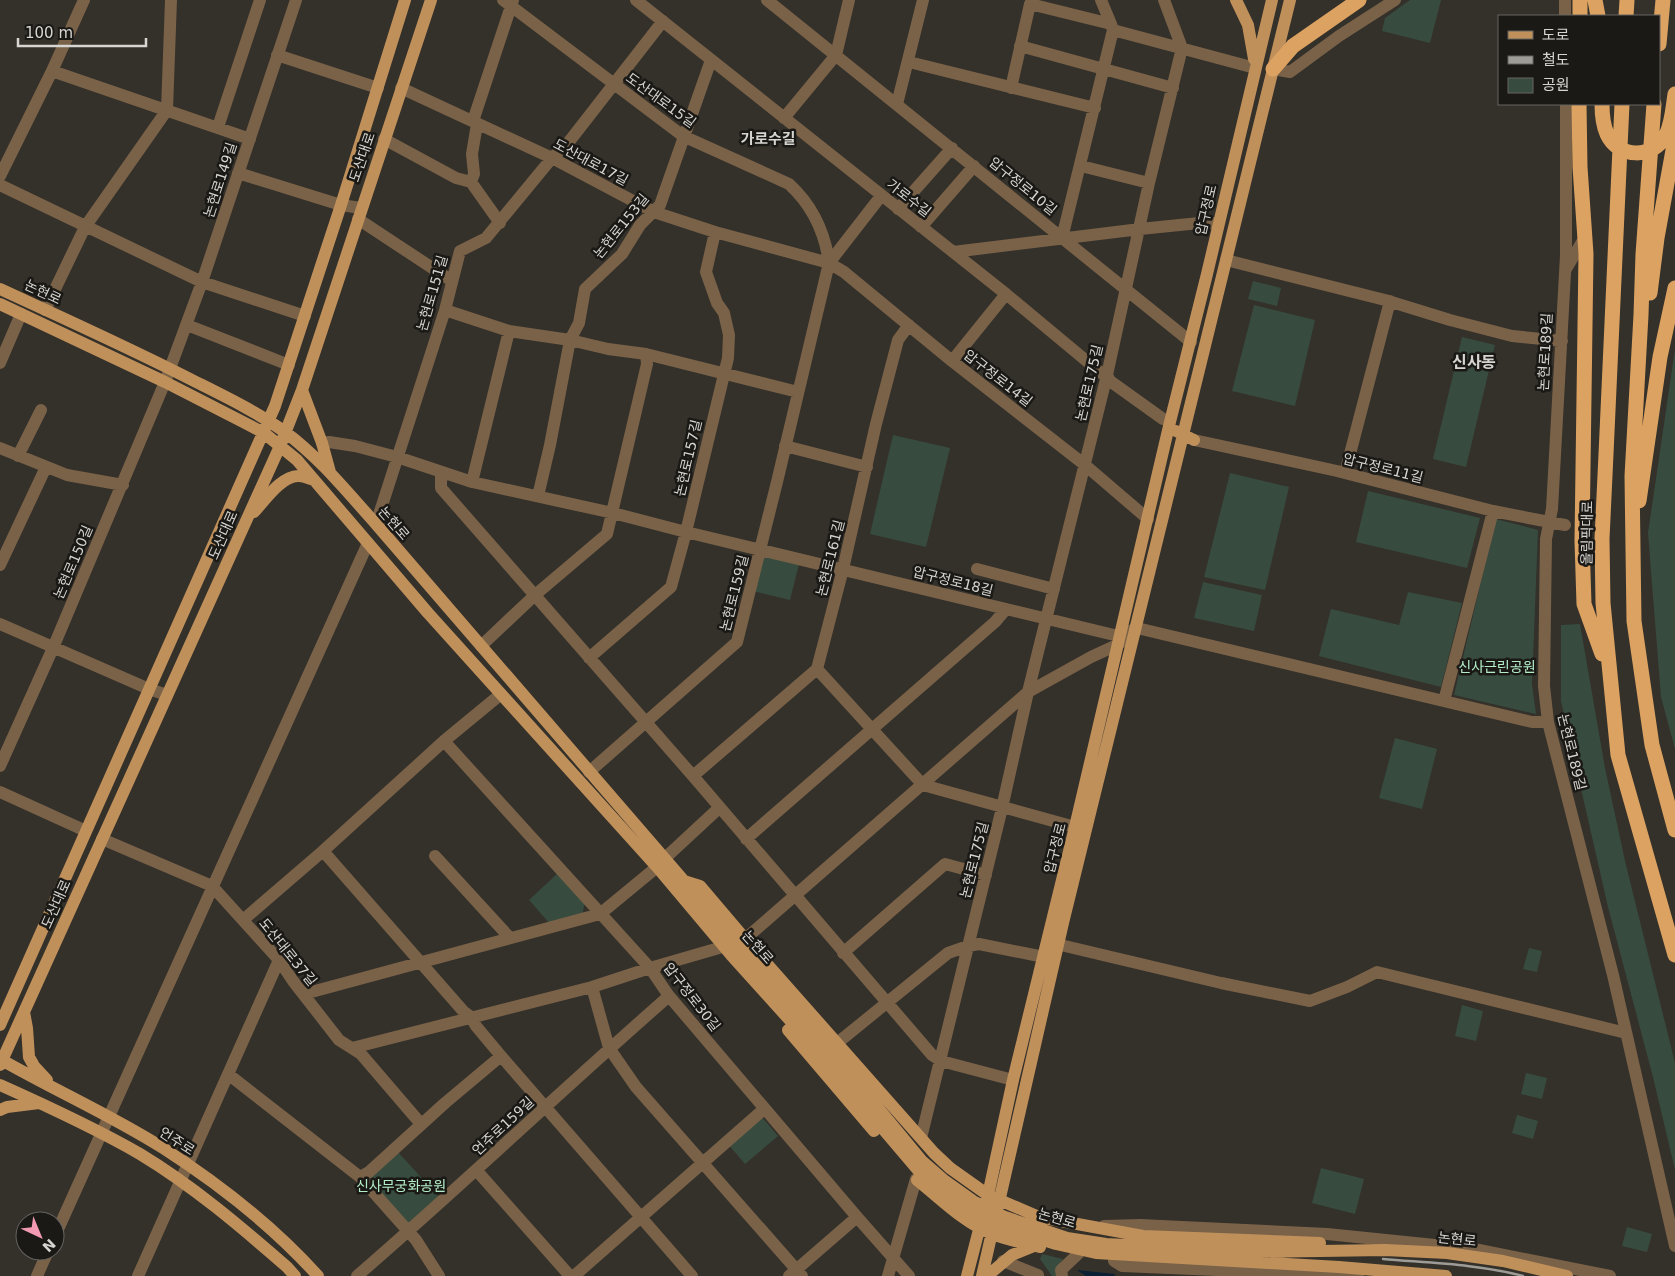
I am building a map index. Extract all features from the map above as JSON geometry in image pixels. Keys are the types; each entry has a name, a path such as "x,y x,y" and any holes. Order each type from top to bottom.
{"highway":[{"path":"1273,69 1293,46 1359,0"},
{"path":"1580,0 1580,15"},
{"path":"1596,0 1598,15"},
{"path":"1626,15 1627,0"},
{"path":"1660,33 1663,0"},
{"path":"1602,105 1603,122 1607,135 1612,142 1628,152 1646,152 1660,144 1666,136 1675,94"},
{"path":"1579,105 1580,167 1586,254 1582,541 1584,604 1610,676"},
{"name":"올림픽대로","path":"1622,105 1602,539 1603,604 1618,755 1675,955"},
{"path":"1654,105 1643,254 1632,476 1634,620 1652,745 1675,830"},
{"path":"1641,315 1651,291 1657,238 1675,139"},
{"path":"1634,539 1660,357 1675,288"}],"main road":[{"name":"도산대로","path":"0,1025 5,1007 86,831 269,421 341,205 405,0"},
{"name":"도산대로","path":"1,1062 286,432 302,390 431,0"},
{"path":"1236,0 1248,25 1255,68"},
{"name":"압구정로","path":"982,1276 1000,1201 1075,827 1148,518 1166,422 1190,342 1272,0"},
{"name":"압구정로","path":"1053,943 1188,437 1226,260 1273,69 1286,3"},
{"path":"1211,256 1226,260"},
{"name":"논현로","path":"0,289 170,369 251,410 286,432 330,472 376,524 589,772 660,863"},
{"name":"논현로","path":"0,304 165,382 264,433 297,460 428,613 680,885 731,955 806,1037 918,1170 970,1210 1003,1227 1056,1244 1096,1253 1339,1267 1446,1276"},
{"path":"302,390 322,443 330,472"},
{"path":"1166,422 1188,437"},
{"path":"246,521 279,484 293,476 315,480"},
{"name":"논현로","path":"680,885 700,886 836,1044 934,1153 950,1168 988,1195 1000,1201 1040,1217 1143,1236 1345,1244 1385,1250 1475,1256 1567,1276"},
{"name":"논현로","path":"680,885 679,901 851,1106 914,1176 957,1213 980,1228 993,1234 1034,1246 1078,1254 1118,1267 1339,1267"},
{"name":"논현로","path":"690,898 812,1029 922,1161 945,1181 973,1201 1005,1217 1067,1238 1106,1244 1259,1252 1385,1250"},
{"name":"압구정로","path":"967,1276 988,1195 1013,1080 1050,959"},
{"path":"24,1012 29,1057 34,1066 54,1088"},
{"name":"언주로","path":"1,1062 54,1088 163,1148 247,1208 296,1252 318,1276"},
{"path":"0,1085 101,1132 141,1155 181,1181 230,1217 296,1276"},
{"path":"0,1110 7,1106 40,1103"},
{"path":"895,1155 902,1157 911,1153 916,1148 919,1135"},
{"path":"914,1176 912,1166 916,1159 927,1152 934,1153"},
{"path":"987,1276 1003,1261 1019,1251 1034,1246"}],"street":[{"path":"0,176 52,71 84,0"},
{"path":"45,310 85,227 167,110 171,0"},
{"path":"218,127 260,0"},
{"name":"논현로149길","path":"170,369 202,282 296,0"},
{"name":"압구정로10길","path":"767,0 783,6 836,55 1190,342"},
{"path":"784,118 836,55 849,0"},
{"path":"897,104 923,0"},
{"path":"1062,238 1105,68 1112,27 1101,0"},
{"path":"1164,0 1182,48"},
{"path":"1273,69 1290,72 1339,36 1395,0"},
{"path":"1565,0 1565,15"},
{"path":"471,182 474,174 472,154 475,123 509,2"},
{"name":"도산대로15길","path":"509,2 683,136 789,184 809,206 827,247 829,263"},
{"name":"가로수길","path":"641,2 711,60 1006,294 1101,373 1107,375 1110,380 1166,422"},
{"path":"1010,88 1030,4 1255,68"},
{"name":"논현로151길","path":"376,524 445,310 460,251 486,238 500,223 528,186 568,143 663,21"},
{"path":"1020,46 1173,88"},
{"name":"논현로175길","path":"919,1135 941,1061 1028,692 1107,375 1149,183 1182,48"},
{"path":"277,55 378,88"},
{"name":"논현로153길","path":"538,496 550,445 570,340 578,323 585,289 622,254 640,225 660,205 711,60"},
{"path":"908,62 1095,108"},
{"path":"52,71 250,139"},
{"name":"도산대로17길","path":"401,88 552,158 654,212 716,232 829,263"},
{"name":"논현로189길","path":"1566,105 1566,237 1552,509 1546,539 1544,686 1548,722 1611,966 1675,1246"},
{"path":"384,139 456,178 471,182 500,223"},
{"path":"898,209 952,148"},
{"path":"921,227 974,166"},
{"path":"1081,166 1149,183"},
{"path":"238,174 341,205 359,214 452,282"},
{"path":"0,185 202,282 305,316"},
{"name":"논현로159길","path":"589,772 737,642 829,263 881,196"},
{"path":"953,252 1208,222 1218,225"},
{"name":"논현로157길","path":"590,658 671,587 728,358 729,335 724,313 717,303 706,272 716,232"},
{"path":"1564,272 1585,237"},
{"path":"1226,260 1387,300 1450,320 1512,336 1562,341"},
{"name":"압구정로14길","path":"829,263 844,272 1148,518"},
{"path":"952,361 1006,294"},
{"path":"1345,473 1387,300"},
{"path":"445,310 509,331 646,354 798,392"},
{"path":"0,363 21,314"},
{"path":"187,325 289,365"},
{"name":"논현로161길","path":"817,669 844,569 898,340 909,325"},
{"path":"472,482 509,331"},
{"path":"481,646 607,534 647,364 646,354"},
{"name":"논현로150길","path":"0,766 53,648 170,369"},
{"path":"18,456 41,410"},
{"name":"압구정로11길","path":"1188,437 1345,473 1493,511 1565,525"},
{"name":"압구정로18길","path":"322,443 329,442 356,446 397,457 472,482 613,513 1047,618 1118,641"},
{"path":"785,446 867,467"},
{"path":"0,448 46,468 83,479 122,485"},
{"path":"0,565 46,468"},
{"path":"441,473 440,488 693,776 932,1055 941,1061 1013,1080"},
{"path":"1444,701 1493,511"},
{"path":"65,1214 368,543"},
{"path":"977,569 1054,589"},
{"path":"746,839 994,622 1006,609"},
{"path":"0,624 149,689 167,695"},
{"path":"745,939 1028,692 1090,658 1137,628 1532,722 1548,722"},
{"path":"693,776 817,669 923,785 1075,827"},
{"path":"243,920 444,741 501,694"},
{"name":"압구정로30길","path":"444,741 650,968 669,996 764,1109 910,1276"},
{"path":"0,792 86,831"},
{"path":"304,994 600,914 660,863 719,808"},
{"name":"도산대로37길","path":"102,838 212,886 279,960 339,1040 360,1054 421,1124"},
{"path":"323,850 464,1012 471,1017 476,1026 545,1108 642,1216 692,1276"},
{"path":"436,856 510,938"},
{"path":"843,953 946,864 986,875"},
{"path":"1053,943 1221,983 1310,1001 1347,987 1377,972 1626,1033"},
{"path":"836,1044 948,953 979,944 1050,959"},
{"path":"352,1048 592,987 719,948"},
{"path":"144,1273 181,1181 279,960"},
{"path":"592,987 609,1048 636,1087 796,1274 857,1217"},
{"name":"언주로159길","path":"357,1276 477,1171 609,1048 669,996"},
{"path":"360,1177 369,1172 421,1124 501,1056"},
{"path":"228,1074 360,1177 416,1240 438,1276"},
{"path":"574,1276 764,1109"},
{"path":"477,1171 570,1276"},
{"path":"888,1276 914,1176"},
{"path":"1090,1226 1140,1225 1337,1235 1474,1248 1610,1276"},
{"path":"1019,1251 1039,1276"},
{"path":"1062,1276 1061,1270 1078,1254"},
{"path":"37,1276 44,1261"},
{"path":"1003,1261 1039,1276"},
{"path":"1118,1267 1358,1276"}],"green space":[{"path":"1410,0 1441,0 1430,43 1382,31 1385,18"},
{"path":"1253,281 1281,288 1277,306 1248,299"},
{"path":"1254,305 1315,320 1295,406 1232,391"},
{"path":"1462,337 1495,345 1466,467 1433,459"},
{"path":"1675,349 1675,749 1661,697 1648,533"},
{"path":"893,435 950,448 926,547 870,534"},
{"path":"1230,473 1289,487 1265,590 1204,577"},
{"path":"1368,491 1480,518 1467,568 1356,542"},
{"name":"신사근린공원","path":"1496,519 1538,530 1532,684 1536,714 1454,695"},
{"path":"763,550 800,560 790,600 753,591"},
{"path":"1203,582 1262,595 1254,631 1194,618"},
{"path":"1408,592 1462,603 1441,687 1319,656 1331,609 1399,625"},
{"path":"1580,624 1605,768 1625,861 1675,1063 1675,1170 1653,1077 1608,907 1561,701 1561,625"},
{"path":"1395,738 1437,749 1422,809 1379,798"},
{"path":"558,873 585,902 582,916 550,924 529,900"},
{"path":"1529,948 1542,951 1537,972 1523,969"},
{"path":"1462,1005 1483,1011 1476,1041 1455,1036"},
{"path":"1526,1073 1547,1078 1542,1099 1521,1094"},
{"path":"1517,1115 1538,1121 1533,1139 1512,1133"},
{"path":"761,1116 778,1136 745,1164 728,1144"},
{"name":"신사무궁화공원","path":"397,1151 440,1198 409,1225 367,1178"},
{"path":"1321,1168 1364,1179 1355,1214 1312,1203"},
{"path":"1627,1227 1652,1234 1647,1252 1622,1246"},
{"path":"1042,1254 1063,1259 1058,1266 1059,1276 1052,1276 1040,1259"}],"water":[{"path":"1077,1270 1115,1274 1114,1276 1086,1276"}],"railway":[{"path":"1383,1259 1471,1266 1523,1276"}],"district":[{"name":"가로수길","path":"768,139"},
{"name":"신사동","path":"1474,362"}]}
